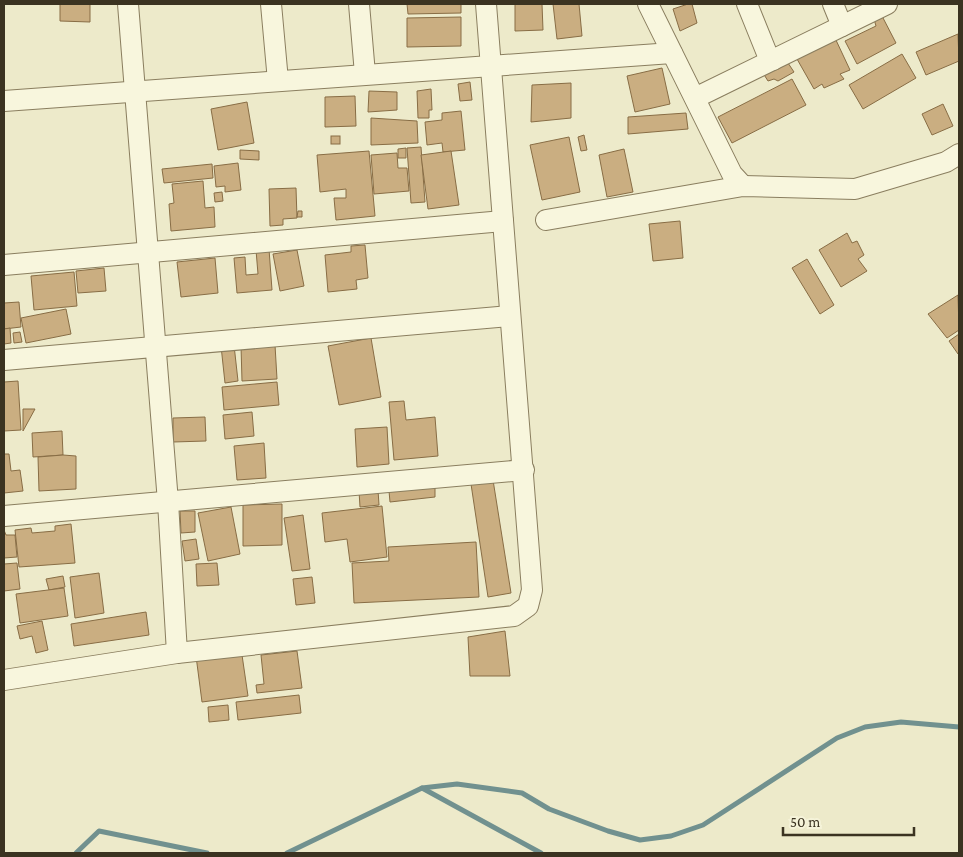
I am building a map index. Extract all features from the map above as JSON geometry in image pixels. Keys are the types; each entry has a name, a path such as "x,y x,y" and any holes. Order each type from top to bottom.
{"street":[{"path":"128,4 137,92 147,253 168,502 177,653"},
{"path":"271,4 278,81"},
{"path":"360,4 365,74"},
{"path":"4,680 177,653 514,616 528,606 532,590 524,470 486,4"},
{"path":"648,4 732,174 743,186"},
{"path":"747,4 772,60"},
{"path":"832,4 842,26"},
{"path":"695,98 887,4"},
{"path":"4,101 490,64 672,53"},
{"path":"546,220 743,186 855,189 946,162 959,154"},
{"path":"4,265 503,221"},
{"path":"4,360 510,316"},
{"path":"4,516 524,470"}],"building":[{"path":"60,4 90,4 90,22 60,21"},
{"path":"407,4 461,4 461,13 408,14"},
{"path":"515,4 542,4 543,30 515,31"},
{"path":"553,4 579,4 582,36 557,39"},
{"path":"692,4 697,23 680,31 673,9"},
{"path":"882,16 896,43 857,64 845,41 876,26 874,19"},
{"path":"461,17 461,46 407,47 407,18"},
{"path":"958,34 959,61 926,75 916,52"},
{"path":"835,38 850,70 840,74 844,79 824,88 822,84 814,89 797,59"},
{"path":"902,54 916,78 863,109 849,85"},
{"path":"786,60 794,72 778,81 774,79 768,81 763,73"},
{"path":"662,68 670,104 635,112 627,76"},
{"path":"792,79 806,105 732,143 718,117"},
{"path":"470,82 472,100 460,101 458,84"},
{"path":"571,83 571,118 531,122 532,85"},
{"path":"431,89 432,110 429,110 429,118 418,118 417,91"},
{"path":"369,91 397,92 397,110 368,112"},
{"path":"355,96 356,126 325,127 325,97"},
{"path":"247,102 254,143 218,150 211,109"},
{"path":"943,104 953,126 932,135 922,114"},
{"path":"461,111 465,150 443,152 442,143 427,145 425,122 442,120 442,113"},
{"path":"686,113 688,129 628,134 628,117"},
{"path":"371,118 417,121 418,143 371,145"},
{"path":"584,135 587,150 581,151 578,137"},
{"path":"331,136 340,136 340,144 331,144"},
{"path":"569,137 580,192 542,200 530,145"},
{"path":"421,147 425,202 411,203 407,148"},
{"path":"406,148 406,158 398,158 398,149"},
{"path":"624,149 633,192 607,197 599,155"},
{"path":"240,150 259,151 259,160 240,159"},
{"path":"369,151 375,216 336,220 334,198 346,198 346,189 320,192 317,155"},
{"path":"451,151 459,205 428,209 421,155"},
{"path":"397,153 398,168 407,168 409,191 374,194 371,155"},
{"path":"238,163 241,190 225,192 225,186 216,187 214,166"},
{"path":"212,164 213,178 164,183 162,169"},
{"path":"203,181 205,208 214,207 215,227 171,231 169,204 174,203 172,184"},
{"path":"296,188 297,218 283,219 283,225 270,226 269,189"},
{"path":"222,192 223,201 215,202 214,193"},
{"path":"298,211 302,211 302,217 297,217"},
{"path":"680,221 683,258 653,261 649,224"},
{"path":"847,233 852,243 857,241 864,255 858,259 867,271 841,287 819,250"},
{"path":"365,245 368,278 356,280 357,289 328,292 325,255 351,252 351,246"},
{"path":"269,249 272,290 237,293 234,258 245,257 246,275 258,274 256,250"},
{"path":"297,250 304,286 280,291 273,254"},
{"path":"215,258 218,293 181,297 177,262"},
{"path":"807,259 834,305 820,314 792,268"},
{"path":"104,268 106,291 78,293 76,271"},
{"path":"74,272 77,306 34,310 31,276"},
{"path":"958,295 959,330 947,338 928,314"},
{"path":"19,302 21,327 4,329 4,303"},
{"path":"66,309 71,334 26,343 21,318"},
{"path":"10,328 11,343 4,344 4,329"},
{"path":"20,332 22,342 14,343 13,333"},
{"path":"959,334 959,353 958,354 949,341"},
{"path":"371,338 381,397 339,405 328,346"},
{"path":"234,345 238,381 225,383 221,346"},
{"path":"275,345 277,379 242,381 241,346"},
{"path":"18,381 21,430 4,431 4,382"},
{"path":"277,382 279,405 224,410 222,387"},
{"path":"404,401 406,420 435,417 438,456 394,460 389,402"},
{"path":"23,409 35,409 23,431"},
{"path":"252,412 254,436 225,439 223,415"},
{"path":"205,417 206,441 173,442 173,418"},
{"path":"387,427 389,464 357,467 355,429"},
{"path":"62,431 63,455 33,457 32,433"},
{"path":"264,443 266,478 237,480 234,446"},
{"path":"4,454 9,454 11,471 20,470 23,491 4,493"},
{"path":"76,456 76,489 39,491 38,457"},
{"path":"493,480 511,593 488,597 471,484"},
{"path":"435,487 435,497 390,502 389,491"},
{"path":"378,490 379,505 360,507 359,491"},
{"path":"282,504 282,545 243,546 243,505"},
{"path":"382,506 387,557 350,562 347,539 325,542 322,513"},
{"path":"231,507 240,554 208,561 198,513"},
{"path":"180,511 195,511 195,532 181,533"},
{"path":"303,515 310,569 292,571 284,518"},
{"path":"71,524 75,563 19,567 15,530 31,528 32,533 55,531 55,526"},
{"path":"4,530 6,535 15,535 17,557 4,558"},
{"path":"196,539 199,559 185,561 182,541"},
{"path":"476,542 479,597 354,603 352,563 389,561 388,547"},
{"path":"17,563 20,589 4,591 4,564"},
{"path":"217,563 219,585 197,586 196,564"},
{"path":"99,573 104,613 75,618 70,577"},
{"path":"63,576 65,587 49,590 46,579"},
{"path":"312,577 315,603 296,605 293,579"},
{"path":"64,588 68,616 20,623 16,594"},
{"path":"146,612 149,635 74,646 71,624"},
{"path":"42,621 48,650 36,653 32,636 20,639 17,626"},
{"path":"505,631 510,676 470,676 468,637"},
{"path":"297,651 302,688 257,693 256,685 264,684 261,655"},
{"path":"213,654 214,659 242,655 248,696 202,702 196,656"},
{"path":"299,695 301,713 238,720 236,702"},
{"path":"228,705 229,720 209,722 208,707"}],"waterway":[{"path":"422,788 457,784 522,793 549,809 608,831 640,840 671,836 703,825 837,738 865,727 901,722 959,727"},
{"path":"287,853 422,788 541,853"},
{"path":"76,853 99,831 207,853"}]}
